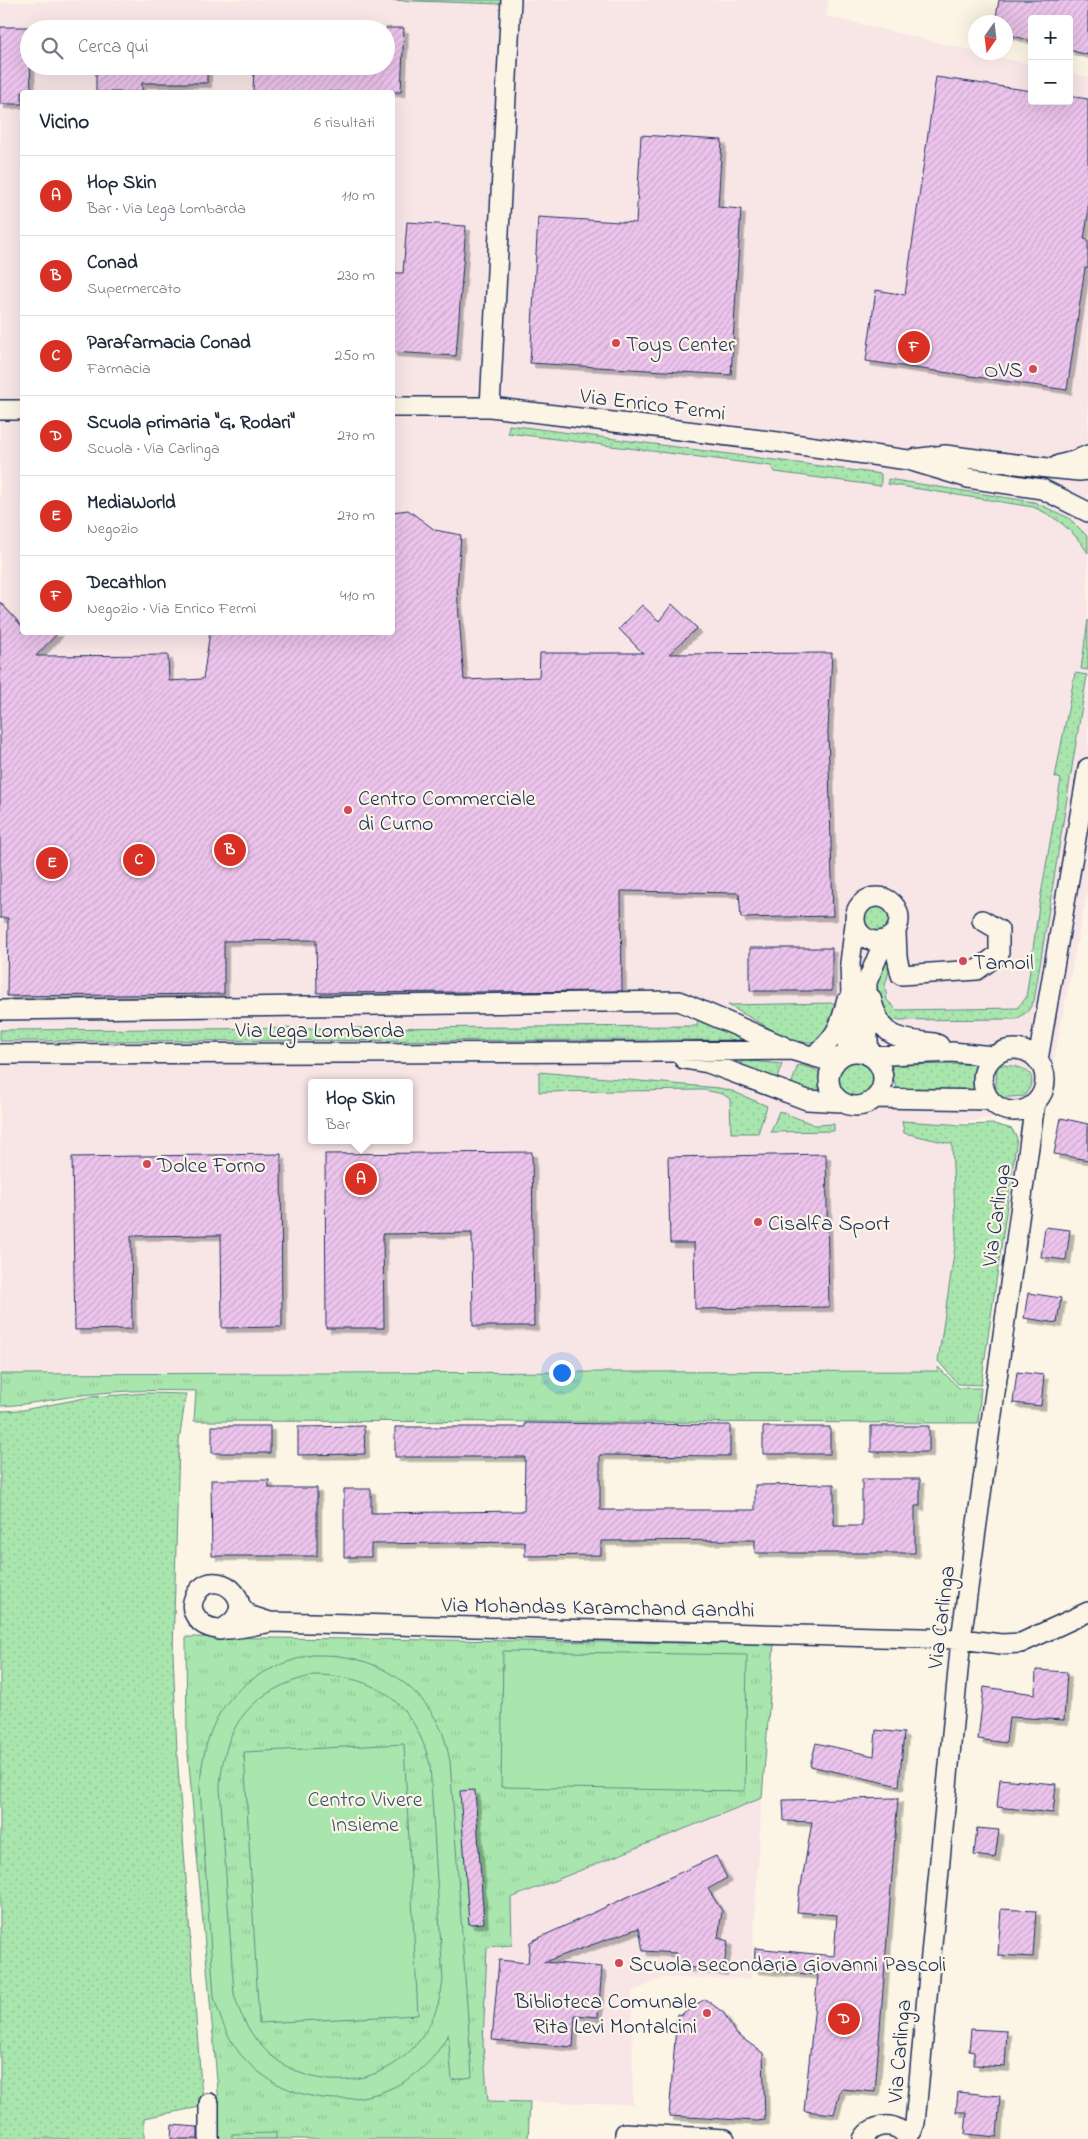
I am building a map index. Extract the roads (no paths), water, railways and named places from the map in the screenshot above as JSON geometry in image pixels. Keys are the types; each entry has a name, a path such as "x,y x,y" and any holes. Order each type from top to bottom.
{"street":[{"path":"490,407 511,0"},
{"name":"Via Enrico Fermi","path":"395,407 490,407 786,443 908,460 968,478 1042,489 1088,512"},
{"path":"0,410 20,410"},
{"name":"Via Enrico Fermi","path":"908,460 945,455 1048,468 1088,470"},
{"path":"1048,468 1088,455"},
{"name":"Via Carlinga","path":"863,2139 869,2131 881,2125 898,2129 907,2137 912,2131 915,2122 960,1639 1035,1103 1041,1096 1045,1078 1043,1068 1038,1060 1088,768"},
{"path":"813,1056 828,1044 843,1018 856,913 862,903 872,897 885,898 895,905 900,918 867,982 866,1022 869,1056 876,1061 883,1075 881,1091 876,1098"},
{"path":"890,936 901,975 978,970 999,954 999,930 982,920"},
{"path":"856,924 861,935 872,941 890,936"},
{"path":"841,1102 830,1088 830,1071 840,1059 852,1028 850,963"},
{"path":"867,982 883,1029 902,1039 934,1043 952,1052"},
{"path":"0,1010 679,1001 791,1050"},
{"path":"1035,1103 1017,1111 1007,1110 990,1100 982,1082 983,1072 993,1056 1001,1050 1011,1048 1026,1051 1038,1060"},
{"name":"Via Lega Lombarda","path":"0,1054 791,1050 813,1056 840,1059 854,1052 869,1056 952,1052 993,1056"},
{"name":"Via Lega Lombarda","path":"641,1052 708,1063 807,1100 841,1102 856,1106 863,1106 876,1098 990,1100"},
{"name":"Via Mohandas Karamchand Gandhi","path":"220,1630 207,1628 198,1622 192,1609 195,1595 203,1586 217,1582 229,1586 237,1595 240,1605 248,1615 270,1622 960,1639 1001,1644 1021,1643 1088,1612"},
{"path":"220,1630 232,1624 238,1615 240,1605"},
{"path":"220,1630 270,1622"},
{"path":"209,2103 210,2139"},
{"path":"625,2139 625,2133 725,2139"}],"place":[{"name":"Toys Center","path":"616,343"},
{"name":"Decathlon","path":"914,347"},
{"name":"OVS","path":"1033,369"},
{"name":"Centro Commerciale di Curno","path":"348,810"},
{"name":"Conad","path":"230,850"},
{"name":"Parafarmacia Conad","path":"139,860"},
{"name":"MediaWorld","path":"52,863"},
{"name":"Tamoil","path":"963,961"},
{"name":"Dolce Forno","path":"147,1164"},
{"name":"Hop Skin","path":"361,1179"},
{"name":"Cisalfa Sport","path":"758,1222"},
{"name":"Scuola secondaria Giovanni Pascoli","path":"619,1963"},
{"name":"Biblioteca Comunale Rita Levi Montalcini","path":"707,2013"},
{"name":"Scuola primaria \"G. Rodari\"","path":"844,2019"}],"park label":[{"name":"Centro Vivere Insieme","path":"365,1810"}]}
